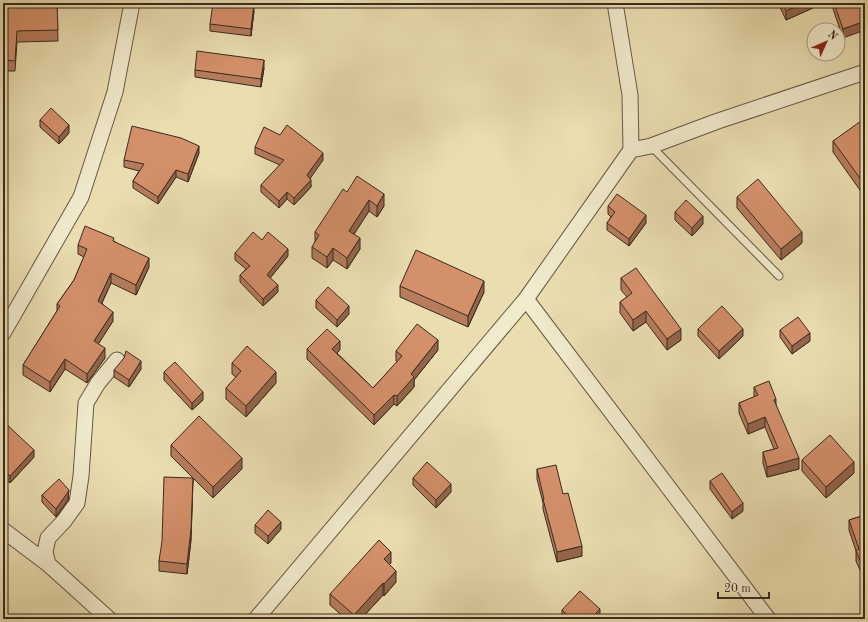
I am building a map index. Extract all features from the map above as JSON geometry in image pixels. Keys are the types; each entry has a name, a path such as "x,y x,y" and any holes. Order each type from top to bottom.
{"street":[{"path":"3,333 81,197 115,92 132,3"},
{"path":"256,619 526,299 631,150 630,95 615,3"},
{"path":"631,150 651,146 718,121 865,72"},
{"path":"526,299 768,619"},
{"path":"48,564 45,552 48,538 64,521 77,503 81,476 86,403 98,383 117,360"},
{"path":"3,530 48,564 109,619"}],"lane":[{"path":"651,146 779,276"}],"building":[{"path":"5,3 57,3 58,30 17,31 15,61 3,60"},
{"path":"213,3 254,3 251,29 210,24"},
{"path":"782,3 803,3 786,11"},
{"path":"834,3 865,3 865,21 846,28 846,22 841,22"},
{"path":"197,51 264,60 261,79 195,70"},
{"path":"51,108 69,125 59,137 40,120"},
{"path":"861,121 865,126 865,180 862,181 833,141"},
{"path":"287,125 323,153 307,175 311,180 294,198 287,192 279,201 261,185 284,160 255,147 264,127 280,135"},
{"path":"132,126 181,138 199,146 188,174 176,170 158,197 133,181 144,164 124,160"},
{"path":"357,176 384,194 377,206 369,200 349,231 360,238 347,258 333,248 327,257 312,247 319,235 315,232 343,189 347,192"},
{"path":"758,179 802,232 781,249 737,197"},
{"path":"617,194 646,215 629,239 607,223 615,212 608,206"},
{"path":"686,200 703,216 692,228 675,212"},
{"path":"85,226 114,238 113,241 149,258 136,285 111,273 98,301 113,312 94,341 105,348 87,374 65,359 50,382 23,365 60,306 57,304 74,280 87,249 78,245"},
{"path":"253,232 262,240 268,232 288,249 267,275 278,285 263,299 240,275 250,266 235,253"},
{"path":"416,250 484,281 468,316 400,286"},
{"path":"636,268 681,329 667,339 646,311 633,320 620,302 632,293 621,278"},
{"path":"328,287 349,306 337,320 316,300"},
{"path":"722,306 743,329 719,351 698,329"},
{"path":"798,317 810,333 792,346 780,330"},
{"path":"417,324 438,340 411,374 414,377 397,396 394,395 374,415 307,349 327,329 340,341 332,349 373,388 402,356 396,351"},
{"path":"247,346 276,372 246,406 226,388 241,371 232,363"},
{"path":"126,351 141,361 129,380 114,370 124,358"},
{"path":"175,362 203,392 192,403 164,372"},
{"path":"769,381 776,399 774,400 799,458 767,467 763,452 778,448 765,417 748,424 739,403 758,395 754,387"},
{"path":"3,412 7,414 3,421"},
{"path":"199,416 242,458 213,487 171,445"},
{"path":"3,421 34,450 10,476 3,469"},
{"path":"830,435 854,462 826,487 802,460"},
{"path":"427,462 451,484 436,500 413,478"},
{"path":"556,465 563,494 568,493 582,546 557,552 537,469"},
{"path":"722,473 743,503 732,512 710,481"},
{"path":"164,477 193,478 191,529 187,564 159,561 162,541"},
{"path":"59,479 69,490 56,509 42,495"},
{"path":"268,510 281,522 268,536 255,525"},
{"path":"865,515 865,571 856,551 859,549 849,520"},
{"path":"379,540 391,552 384,559 396,571 354,615 330,594"},
{"path":"580,591 600,609 590,619 572,619 562,610"}]}
